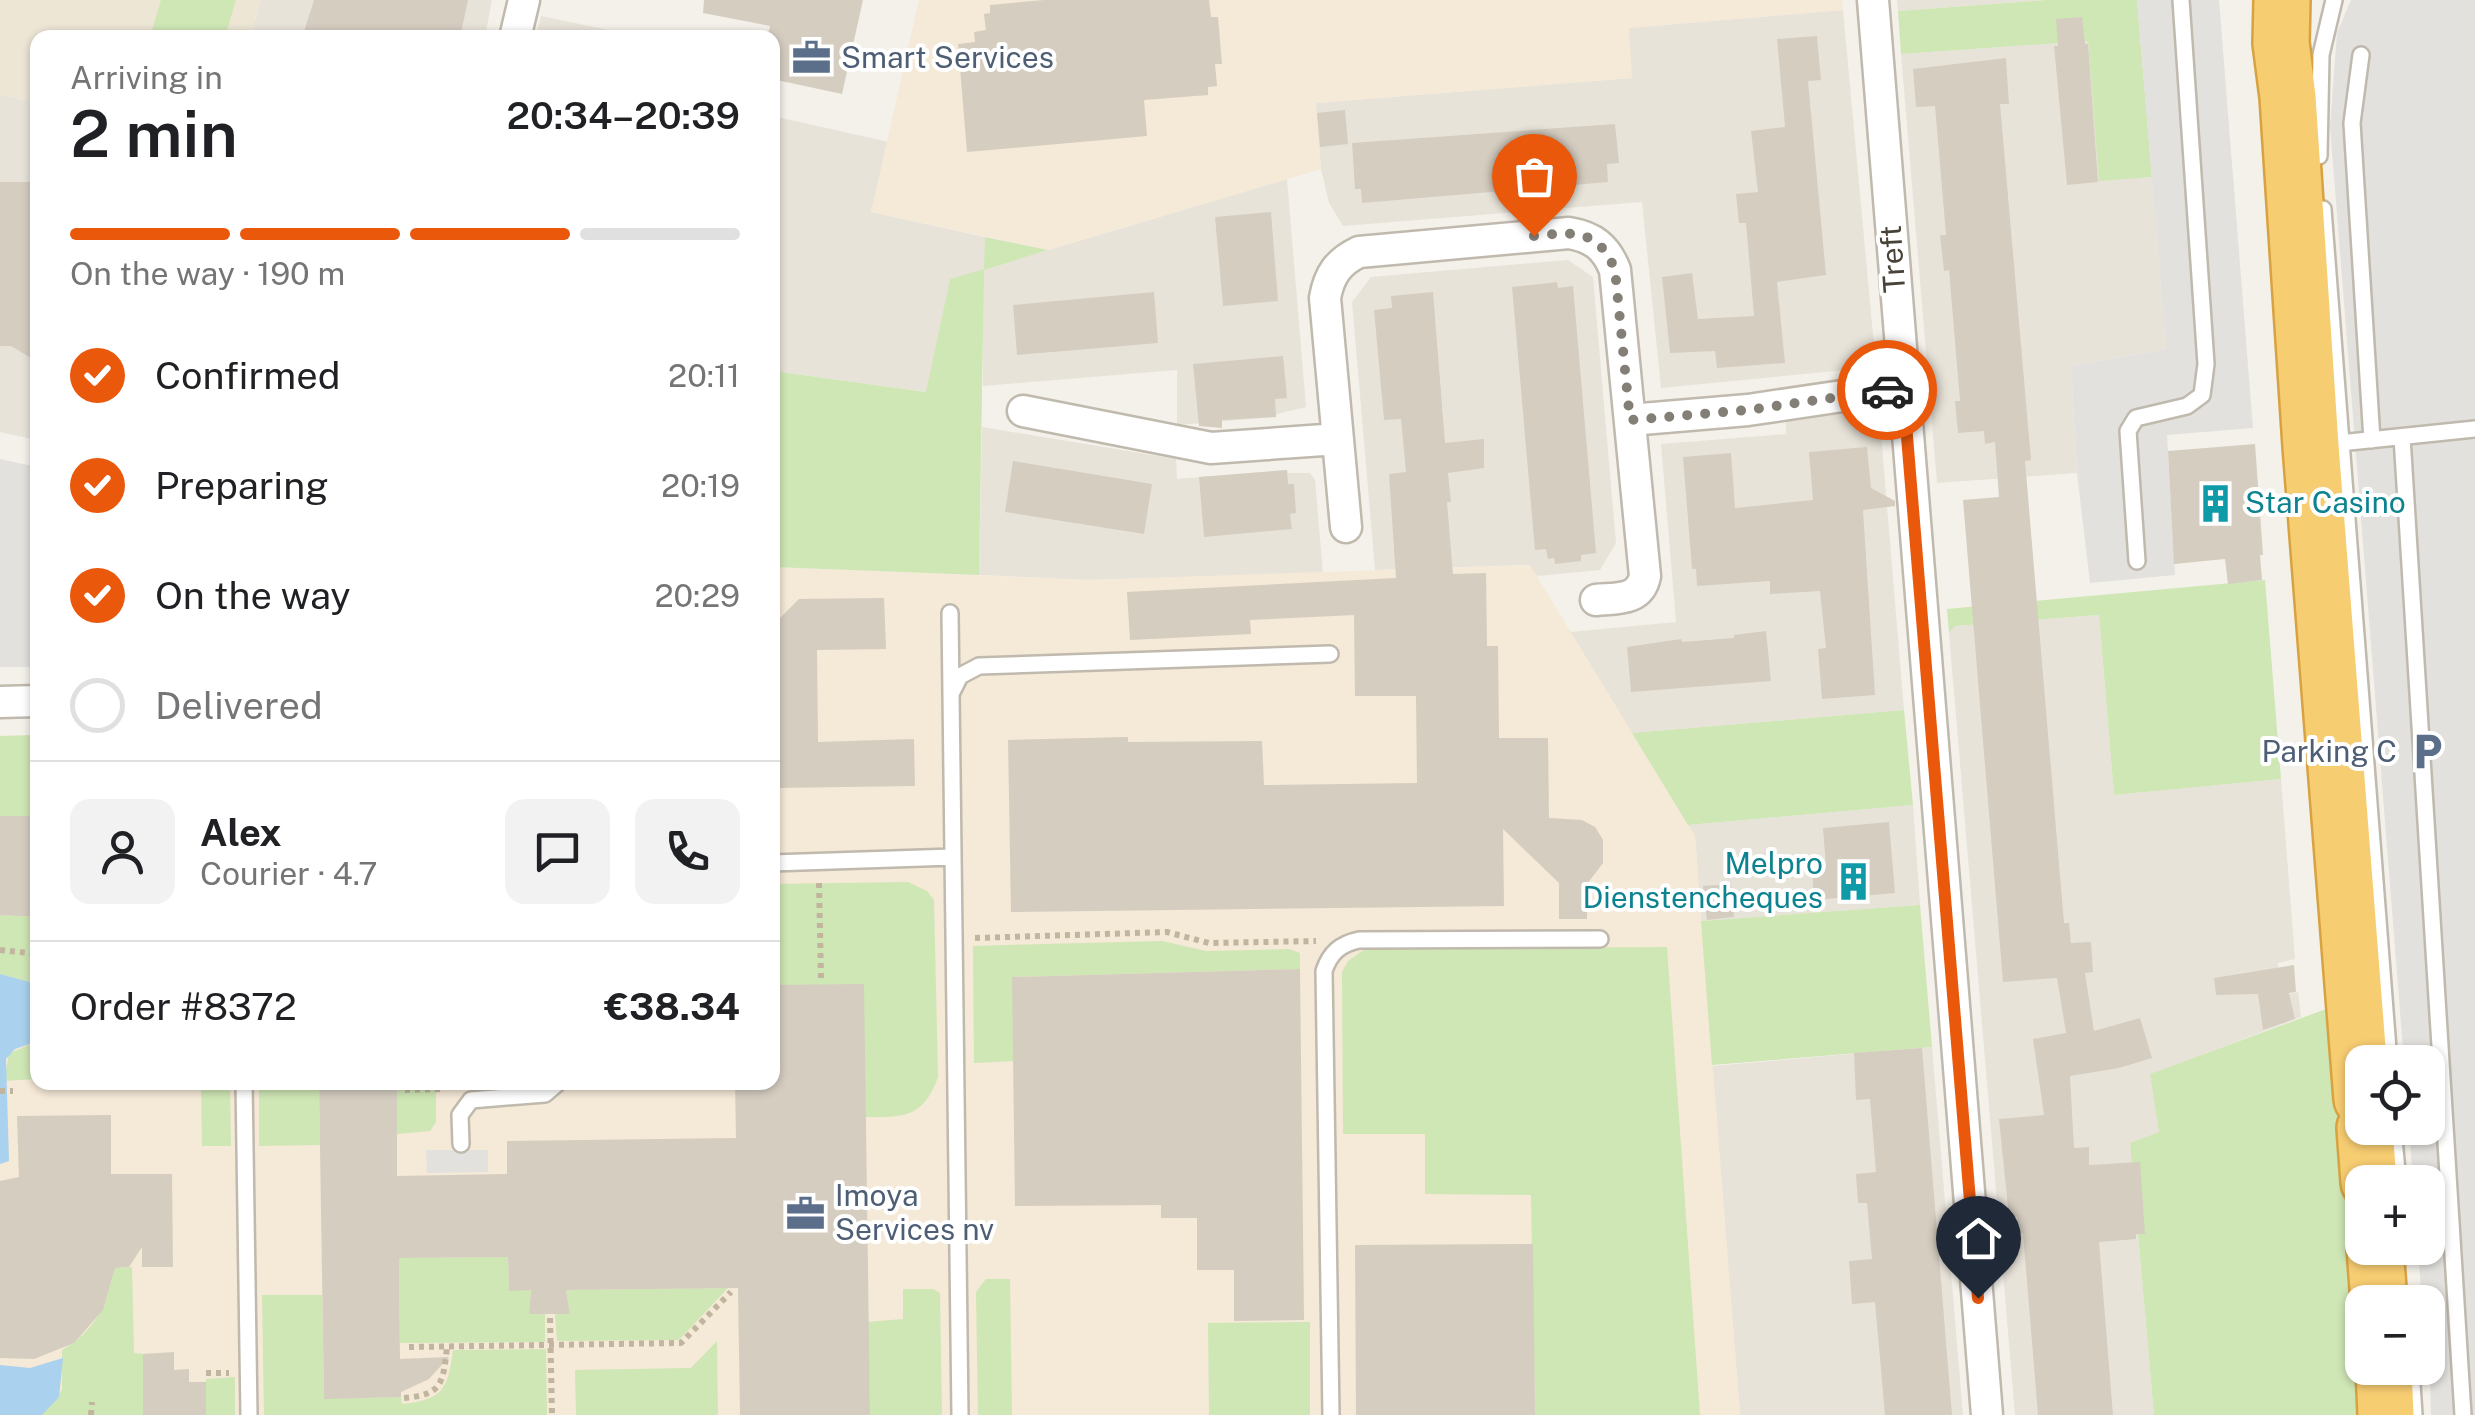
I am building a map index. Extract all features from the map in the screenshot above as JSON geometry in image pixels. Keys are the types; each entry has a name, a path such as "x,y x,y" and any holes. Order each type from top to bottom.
{"highway":[{"path":"2290,48 2326,445 2359,1045"},
{"path":"2385,1385 2386,1415"}],"street":[{"path":"517,30 524,0"},
{"name":"Treft","path":"1873,0 1987,1415"},
{"path":"1346,526 1326,298 1328,283 1346,259 1359,252 1569,233 1597,242 1615,270 1644,582 1632,596 1596,600"},
{"path":"1630,420 1748,410 1903,388"},
{"path":"1024,412 1211,448 1338,438"},
{"path":"0,702 30,701"}],"lane":[{"path":"2137,560 2128,431 2136,418 2187,406 2202,395 2206,364 2181,0"},
{"path":"2320,172 2320,56 2334,0"},
{"path":"2360,55 2352,123 2372,440"},
{"path":"2322,192 2326,445 2386,1045"},
{"path":"2326,445 2475,429"},
{"path":"2402,437 2462,1415"},
{"path":"950,613 960,1415"},
{"path":"951,696 960,676 979,666 1330,654"},
{"path":"780,863 953,858"},
{"path":"1331,1415 1324,972 1336,950 1359,940 1600,939"},
{"path":"244,1090 249,1415"},
{"path":"461,1144 460,1116 471,1100 545,1094 550,1090"},
{"path":"2412,1385 2414,1415"}],"path":[{"path":"819,861 821,979"},
{"path":"954,938 1166,932 1209,943 1359,940"},
{"path":"0,950 30,953"},
{"path":"0,1090 13,1091"},
{"path":"408,1347 681,1343 731,1292"},
{"path":"550,1318 552,1415"},
{"path":"404,1398 426,1395 438,1388 447,1347"},
{"path":"91,1415 92,1402"}],"shaded area":[{"path":"0,0 261,0 251,30 30,30 30,101 0,95"},
{"path":"261,0 492,0 486,30 252,30"},
{"path":"919,0 1842,0 1843,10 1629,28 1632,78 1316,103 1321,169 1048,250 871,212"},
{"path":"1897,0 2046,0 1898,11"},
{"path":"2137,0 2219,0 2253,428 2167,435 2175,575 2090,583 2077,473 2071,366 2166,349"},
{"name":"Parking C","path":"2351,0 2475,0 2475,1415 2431,1415 2430,1385 2445,1385 2445,1285 2421,1285 2419,1265 2445,1265 2445,1165 2412,1165 2410,1145 2445,1145 2445,1045 2403,1045 2330,126 2337,33"},
{"path":"1843,10 1876,367 1661,388 1642,202 1343,226 1329,203 1321,169 1315,103 1631,78 1628,28"},
{"path":"541,16 608,30 538,30"},
{"path":"2088,41 2100,180 2152,177 2166,349 2071,366 2077,473 1937,483 1901,54"},
{"path":"0,95 30,101 30,438 0,432"},
{"path":"780,118 889,142 871,212 985,237 985,269 1287,179 1306,407 1276,417 1177,425 1177,370 983,386 983,270 950,279 927,392 780,372"},
{"path":"1568,260 1593,277 1616,543 1600,570 1537,576 1529,565 1375,570 1352,302 1371,277"},
{"path":"1879,410 1904,710 1632,733 1570,632 1676,622 1661,444 1786,434 1786,420"},
{"path":"982,427 1176,459 1177,479 1287,470 1310,473 1315,480 1323,573 1087,580 979,575"},
{"path":"0,459 30,465 30,667 0,667"},
{"path":"1530,565 1695,836 1740,1415 0,1415 0,736 30,735 30,1090 780,1090 780,567 1088,580"},
{"path":"2099,615 2114,795 2281,779 2295,959 2278,963 2280,996 2298,992 2301,1017 2151,1074 2159,1132 2130,1143 2154,1415 2015,1415 1949,633 1955,626"},
{"path":"1913,805 1920,905 1701,921 1695,836 1688,825"},
{"path":"1932,1047 1963,1415 1740,1415 1712,1066"},
{"path":"426,1150 488,1150 488,1172 427,1173"}],"green space":[{"path":"161,0 236,0 227,30 152,30"},
{"path":"2046,0 2137,0 2152,177 2099,181 2088,41 1901,54 1898,11"},
{"path":"985,237 1048,250 984,270 979,575 780,567 780,372 926,392 950,279 984,269"},
{"path":"2265,580 2281,779 2114,795 2099,615 1955,626 1949,633 1947,609"},
{"path":"1904,710 1913,805 1688,825 1632,733"},
{"path":"30,735 30,816 0,816 0,736"},
{"path":"908,882 927,891 934,900 938,1077 919,1108 891,1117 865,1117 780,995 780,884"},
{"path":"1920,905 1932,1047 1712,1065 1701,921"},
{"path":"0,915 30,917 30,982 0,974"},
{"path":"1162,941 1206,951 1289,949 1300,953 1300,969 1013,977 1013,1061 974,1063 973,946"},
{"path":"1667,947 1700,1415 1535,1415 1531,1195 1425,1194 1425,1134 1343,1134 1342,972 1348,961 1365,949"},
{"path":"2337,1005 2349,1165 2345,1165 2345,1265 2356,1265 2357,1285 2345,1285 2345,1385 2365,1385 2367,1415 2154,1415 2130,1143 2159,1132 2150,1074"},
{"path":"30,1044 30,1079 4,1081 9,1054"},
{"path":"201,1090 230,1090 231,1146 202,1146"},
{"path":"259,1090 319,1090 320,1145 259,1146"},
{"path":"397,1090 436,1090 436,1122 430,1131 397,1134"},
{"path":"508,1257 509,1290 531,1290 529,1314 545,1314 545,1342 400,1343 399,1258"},
{"path":"132,1267 134,1353 143,1354 143,1415 42,1415 62,1390 62,1350 92,1325 108,1294 114,1268"},
{"path":"986,1279 1010,1279 1012,1415 978,1415 976,1292"},
{"path":"728,1288 679,1340 557,1341 555,1314 570,1314 566,1290"},
{"path":"903,1289 933,1289 940,1293 942,1415 870,1415 868,1322 903,1319"},
{"path":"262,1295 322,1295 324,1398 401,1397 402,1404 416,1402 441,1390 449,1374 453,1350 546,1349 547,1415 264,1415"},
{"path":"1310,1322 1310,1415 1209,1415 1208,1323"},
{"path":"717,1341 718,1415 576,1415 575,1370 691,1368"},
{"path":"235,1377 235,1415 206,1415 206,1379"}],"water":[{"path":"0,974 30,982 30,1044 15,1049 6,1059 9,1161 0,1164"},
{"path":"63,1358 59,1397 42,1415 0,1415 0,1365 30,1368"}],"building":[{"path":"314,0 468,0 462,30 305,30"},
{"name":"Smart Services","path":"704,0 863,0 842,94 780,81 780,30 703,13"},
{"path":"1044,0 1209,0 1211,17 1218,17 1222,64 1215,64 1217,86 1208,87 1208,95 1144,100 1147,136 967,152 958,44 975,42 974,32 986,30 984,14 990,13 990,5"},
{"path":"2082,17 2088,44 2098,182 2067,185 2054,46 2058,46 2056,19"},
{"path":"1817,36 1821,80 1808,81 1826,275 1777,282 1785,363 1717,368 1715,351 1670,353 1662,277 1692,273 1698,319 1754,316 1746,223 1739,223 1736,194 1758,192 1751,131 1785,127 1777,39"},
{"path":"2006,58 2009,104 2000,104 2031,460 2025,461 2064,923 2069,923 2071,943 2091,942 2093,972 2085,973 2094,1031 2140,1018 2152,1058 2070,1076 2074,1148 2089,1147 2089,1165 2140,1162 2145,1234 2136,1234 2136,1239 2099,1242 2113,1415 2038,1415 2023,1233 2018,1234 2017,1217 2009,1217 1999,1119 2044,1115 2033,1039 2066,1033 2057,978 2003,982 1963,500 1999,497 1995,442 1985,444 1984,431 1958,433 1955,401 1960,401 1949,270 1944,271 1940,235 1946,235 1935,106 1916,107 1913,69"},
{"path":"1345,110 1348,144 1320,147 1317,113"},
{"path":"1615,124 1619,163 1607,164 1608,182 1362,203 1361,189 1355,189 1352,143"},
{"path":"0,182 30,182 30,357 11,346 0,346"},
{"path":"1271,212 1278,301 1223,306 1215,217"},
{"path":"1557,282 1558,288 1573,286 1596,553 1581,555 1581,561 1555,564 1554,558 1548,559 1546,549 1535,550 1512,287"},
{"path":"1154,292 1158,343 1017,355 1013,305"},
{"path":"1433,292 1445,443 1484,439 1484,468 1448,473 1453,574 1486,573 1487,646 1498,646 1499,738 1548,738 1549,818 1582,820 1595,827 1603,840 1603,863 1587,884 1587,919 1559,919 1559,883 1503,829 1504,906 1011,912 1008,740 1128,737 1128,742 1262,741 1264,785 1417,783 1416,696 1355,696 1354,615 1250,620 1251,634 1130,640 1127,592 1396,578 1389,474 1406,472 1401,419 1384,420 1374,310 1392,308 1391,296"},
{"path":"1283,356 1287,398 1275,399 1276,417 1222,420 1222,428 1199,426 1193,364"},
{"name":"Star Casino","path":"2255,444 2262,580 2228,584 2225,559 2174,564 2168,451"},
{"path":"1867,447 1871,488 1895,501 1895,506 1863,510 1875,695 1822,699 1818,649 1826,648 1820,591 1770,594 1770,581 1697,586 1696,569 1692,569 1683,457 1731,453 1735,508 1813,500 1809,452"},
{"path":"1013,461 1152,484 1144,534 1005,512"},
{"path":"1287,470 1288,484 1294,484 1296,513 1290,514 1292,529 1204,537 1199,477"},
{"path":"884,598 886,649 817,650 818,742 914,739 915,786 780,788 780,618 799,599"},
{"path":"1766,631 1771,681 1631,692 1627,647 1681,639 1682,642 1734,638"},
{"path":"0,816 30,816 30,917 0,915"},
{"path":"1889,822 1895,893 1814,900 1812,868 1826,867 1823,828"},
{"path":"1731,884 1734,917 1707,920 1703,886"},
{"path":"2294,965 2296,992 2289,993 2295,1019 2263,1030 2258,994 2216,995 2214,978"},
{"path":"1300,969 1304,1320 1234,1321 1234,1270 1197,1270 1197,1218 1161,1218 1161,1205 1015,1206 1012,977"},
{"path":"864,984 870,1415 740,1415 738,1288 566,1290 570,1314 529,1314 531,1290 509,1291 508,1257 399,1258 400,1359 449,1357 429,1379 401,1392 401,1397 324,1399 319,1090 397,1090 397,1176 507,1174 507,1141 736,1138 735,1090 780,1090 780,985"},
{"path":"1922,1048 1952,1415 1885,1415 1875,1302 1852,1304 1849,1261 1872,1259 1867,1203 1858,1203 1856,1174 1876,1172 1870,1099 1856,1100 1854,1053"},
{"path":"111,1115 111,1174 172,1174 173,1267 142,1267 142,1247 129,1267 115,1268 103,1310 74,1343 34,1359 0,1358 0,1181 19,1177 17,1116"},
{"path":"1533,1244 1535,1415 1356,1415 1355,1245"},
{"path":"174,1352 174,1370 189,1369 189,1382 206,1382 206,1415 143,1415 143,1354"}],"way so far":[{"path":"1534,236 1584,236 1608,254 1615,270 1630,420 1748,410 1887,390"}],"place":[{"name":"Smart Services","path":"811,58"},
{"name":"Star Casino","path":"2215,503"},
{"name":"Parking C","path":"2427,752"},
{"name":"Melpro Dienstencheques","path":"1853,881"},
{"name":"Imoya Services nv","path":"805,1213"}],"route":[{"path":"1887,390 1903,388 1978,1298"}]}
